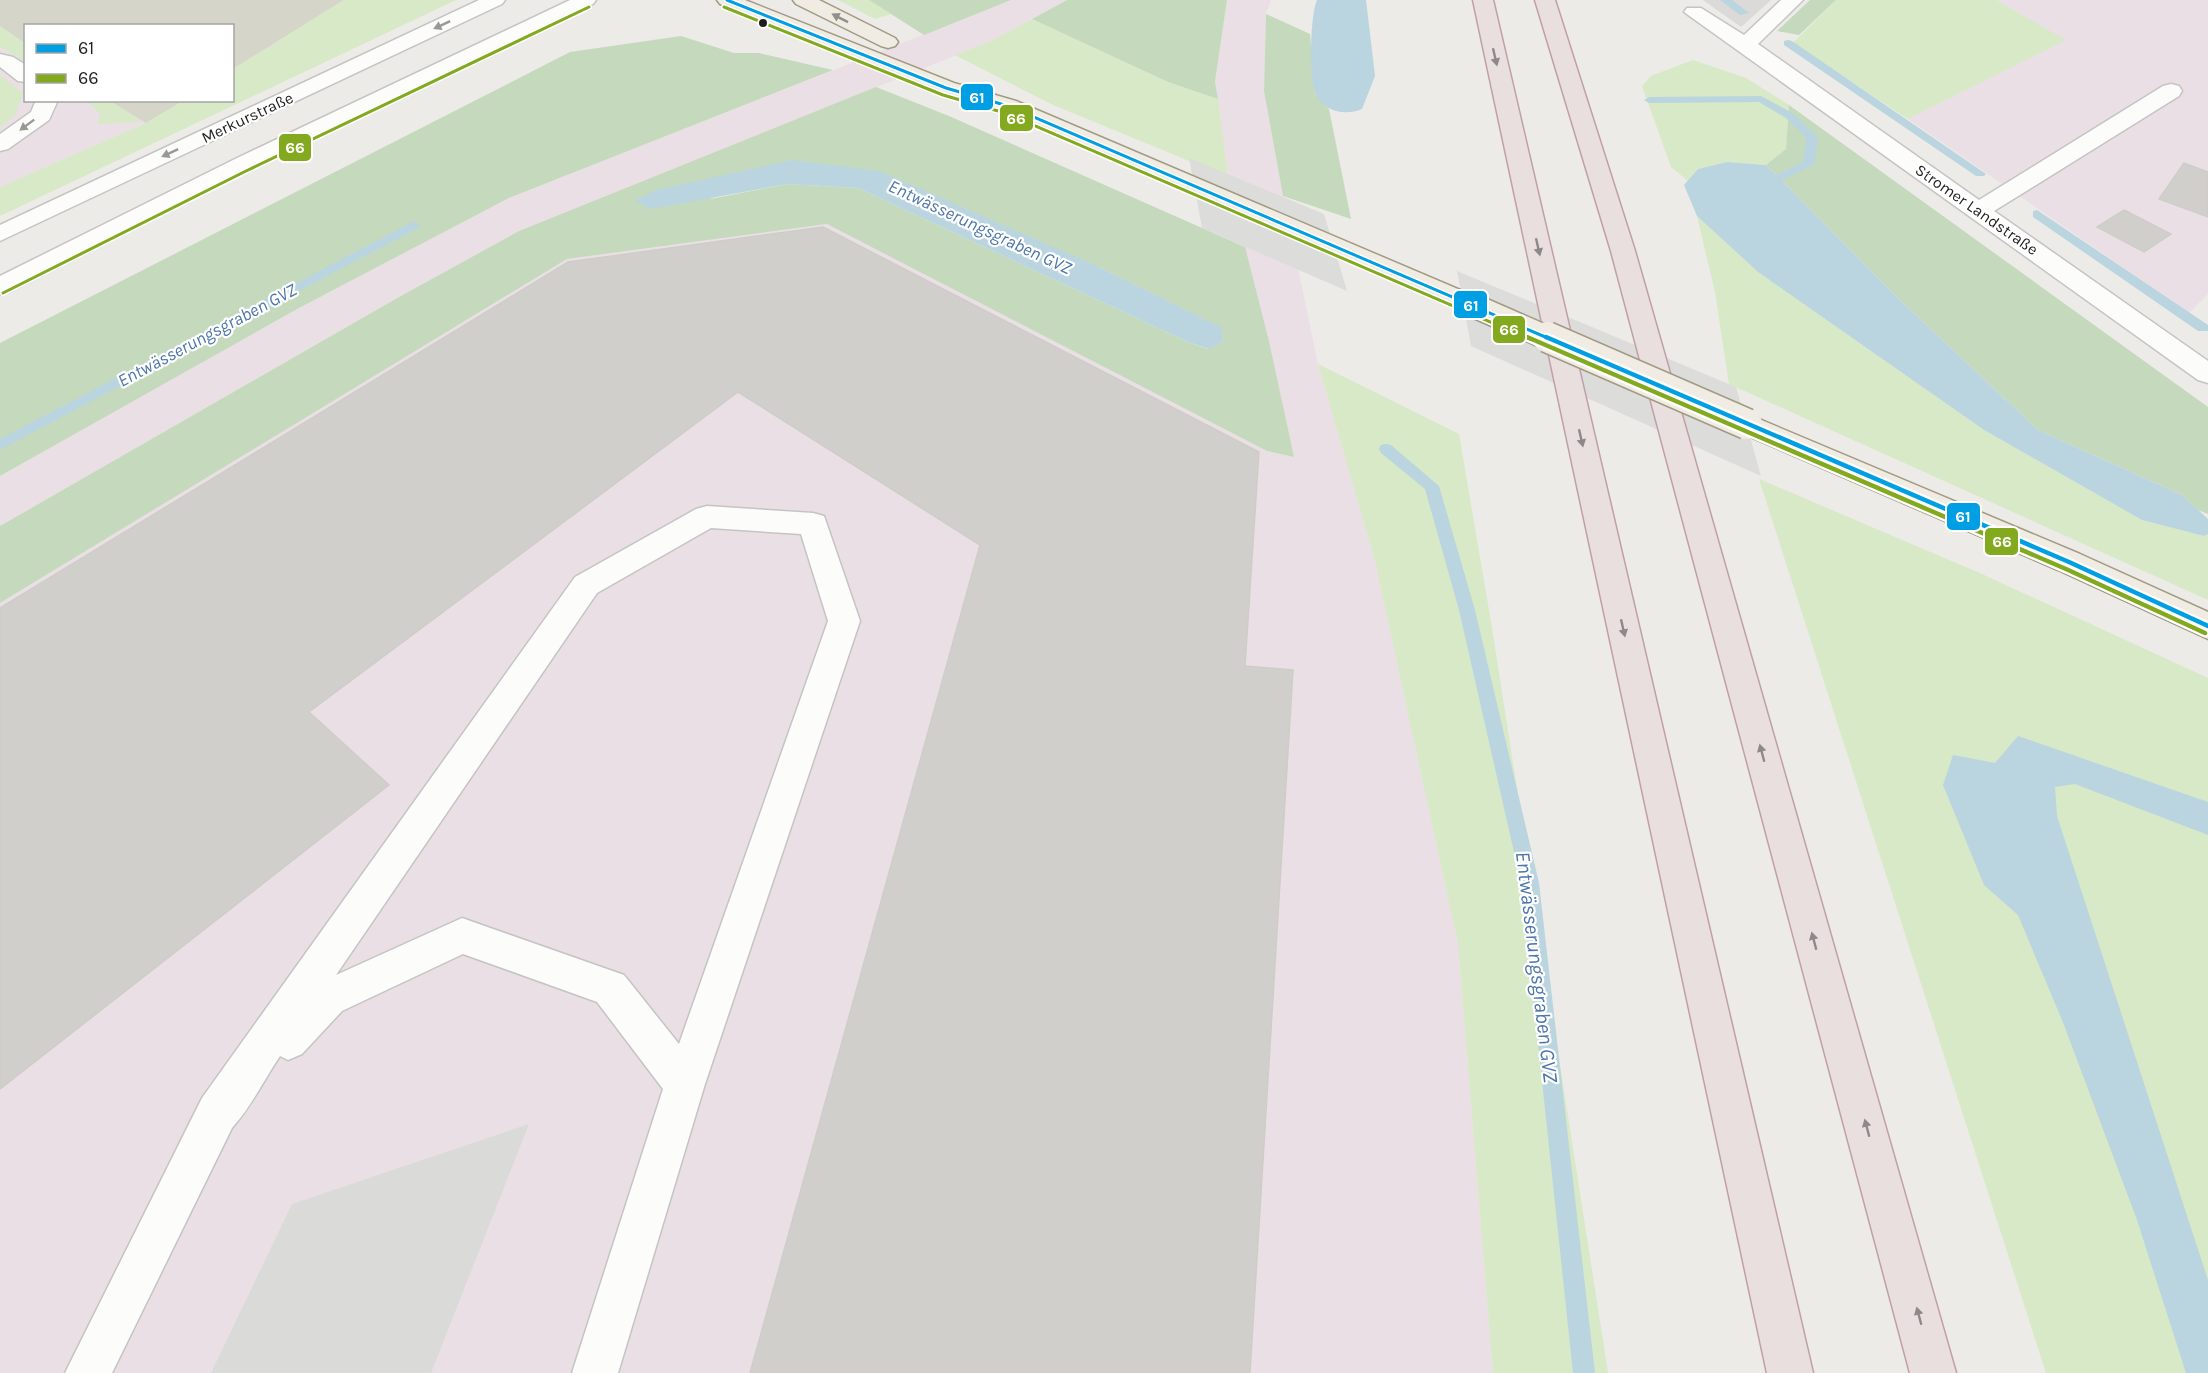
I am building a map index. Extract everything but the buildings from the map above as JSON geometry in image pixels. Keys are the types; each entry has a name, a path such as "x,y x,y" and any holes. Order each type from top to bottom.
{"highway":[{"path":"1483,0 1790,1373"},
{"path":"1545,0 1623,252 1933,1373"}],"main road":[{"path":"727,0 848,47 955,84 1008,106 1194,188 1463,301 2069,562 2208,626"},
{"path":"803,0 876,37 955,84"}],"street":[{"name":"Merkurstraße","path":"0,234 495,0"},
{"path":"0,286 243,164 586,0"},
{"path":"1745,45 1793,0"},
{"name":"Stromer Landstraße","path":"1694,12 1745,45 2208,374"},
{"path":"0,60 6,61 24,74"},
{"path":"1979,210 2171,91"},
{"path":"0,144 41,115 46,102"},
{"path":"88,1373 217,1113 586,585 707,517 813,524 844,621 685,1084 595,1373"},
{"path":"217,1113 328,998 462,936 610,988 685,1084"}],"shaded area":[{"path":"0,0 344,0 234,68 234,24 24,24 24,102 181,102 146,123 0,187"},
{"path":"0,0 344,0 234,68 234,24 24,24 24,47 0,32"},
{"path":"1011,0 1067,0 989,42 519,231 399,297 0,526 0,476 299,308 509,198"},
{"path":"1227,0 1271,0 1266,14 1264,91 1283,196 1318,364 1375,561 1458,944 1493,1373 0,1373 0,603 567,259 828,224 1267,451 1293,457 1269,341 1252,281 1227,169 1215,82"},
{"path":"1703,0 1771,0 1741,27"},
{"path":"1996,0 2208,0 2208,294 2189,313 1908,119 2065,40"},
{"path":"112,102 181,102 146,123"},
{"path":"529,1124 431,1373 211,1373 292,1204"}],"green space":[{"path":"344,0 456,0 0,216 0,187 146,123 181,102 234,102 234,68"},
{"path":"838,0 869,0 891,14 875,19"},
{"path":"869,0 1011,0 924,35"},
{"path":"1067,0 1227,0 1215,82 1218,99 1168,82 1032,19"},
{"path":"1810,0 1836,0 1799,35 1777,31"},
{"path":"1836,0 1996,0 2066,40 1908,119 1793,43"},
{"path":"1266,14 1310,34 1315,93 1329,109 1351,219 1283,196 1264,91"},
{"path":"1032,19 1168,82 1218,99 1228,177 1051,104 955,55 989,42"},
{"path":"0,26 24,42 24,60 0,47"},
{"path":"681,36 734,53 759,53 833,70 509,198 299,308 0,476 0,343 570,52"},
{"path":"1693,60 1746,78 1789,105 1786,149 1766,165 1727,162 1698,169 1688,181 1671,167 1642,86 1651,76"},
{"path":"0,75 23,93 15,115 0,127"},
{"path":"876,87 949,116 1245,247 1269,341 1294,457 1267,451 827,224 567,259 0,603 0,526 399,297 519,231","holes":["792,160 1097,266 1220,327 1223,342 1208,349 1188,342 858,188 787,184 710,199"]},
{"path":"87,102 112,102 142,122 98,124 100,113"},
{"path":"1789,105 2208,407 2208,514 2198,510 2182,495 2038,430 1901,301 1766,165 1786,149"},
{"path":"1697,216 1758,272 1984,430 2142,520 2204,536 2208,534 2208,600 1729,384 1715,292"},
{"path":"1318,364 1459,434 1492,628 1608,1373 1493,1373 1458,944 1375,561"},
{"path":"1759,479 1982,574 2208,678 2208,1373 2046,1373"}],"water":[{"path":"1317,0 1366,0 1375,76 1362,109 1348,112 1335,111 1323,104 1315,92 1311,46"},
{"path":"792,160 880,171 1097,266 1221,327 1223,342 1209,349 1188,342 858,188 787,184 651,209 634,201 656,190"},
{"path":"1727,162 1766,165 1901,301 2038,430 2182,495 2208,519 2208,534 2204,536 2142,520 1984,430 1758,272 1697,216 1684,185 1698,169"},
{"path":"2018,736 2208,802 2208,835 2075,784 2055,787 2057,816 2208,1280 2208,1373 2186,1373 2137,1220 2064,1025 2018,915 1984,885 1943,785 1953,755 1995,763"}],"pier":[{"path":"1189,158 1324,214 1347,291 1202,228"},
{"path":"1457,271 1736,387 1761,476 1471,346"}],"waterway":[{"path":"1725,0 1744,13"},
{"path":"1788,43 1980,174"},
{"path":"1649,100 1761,99 1790,116 1812,137 1809,164 1778,178 1774,187 1777,197"},
{"path":"2037,214 2203,328"},
{"name":"Entwässerungsgraben GVZ","path":"0,445 414,225"},
{"name":"Entwässerungsgraben GVZ","path":"1386,449 1432,486 1467,610 1530,883 1584,1373"}],"transit line":[{"name":"61","path":"727,0 946,88 1008,106 2069,562 2208,626"},
{"name":"66","path":"3,293 246,171 589,7"},
{"name":"66","path":"724,7 943,95 1005,113 2066,569 2205,633"}]}
